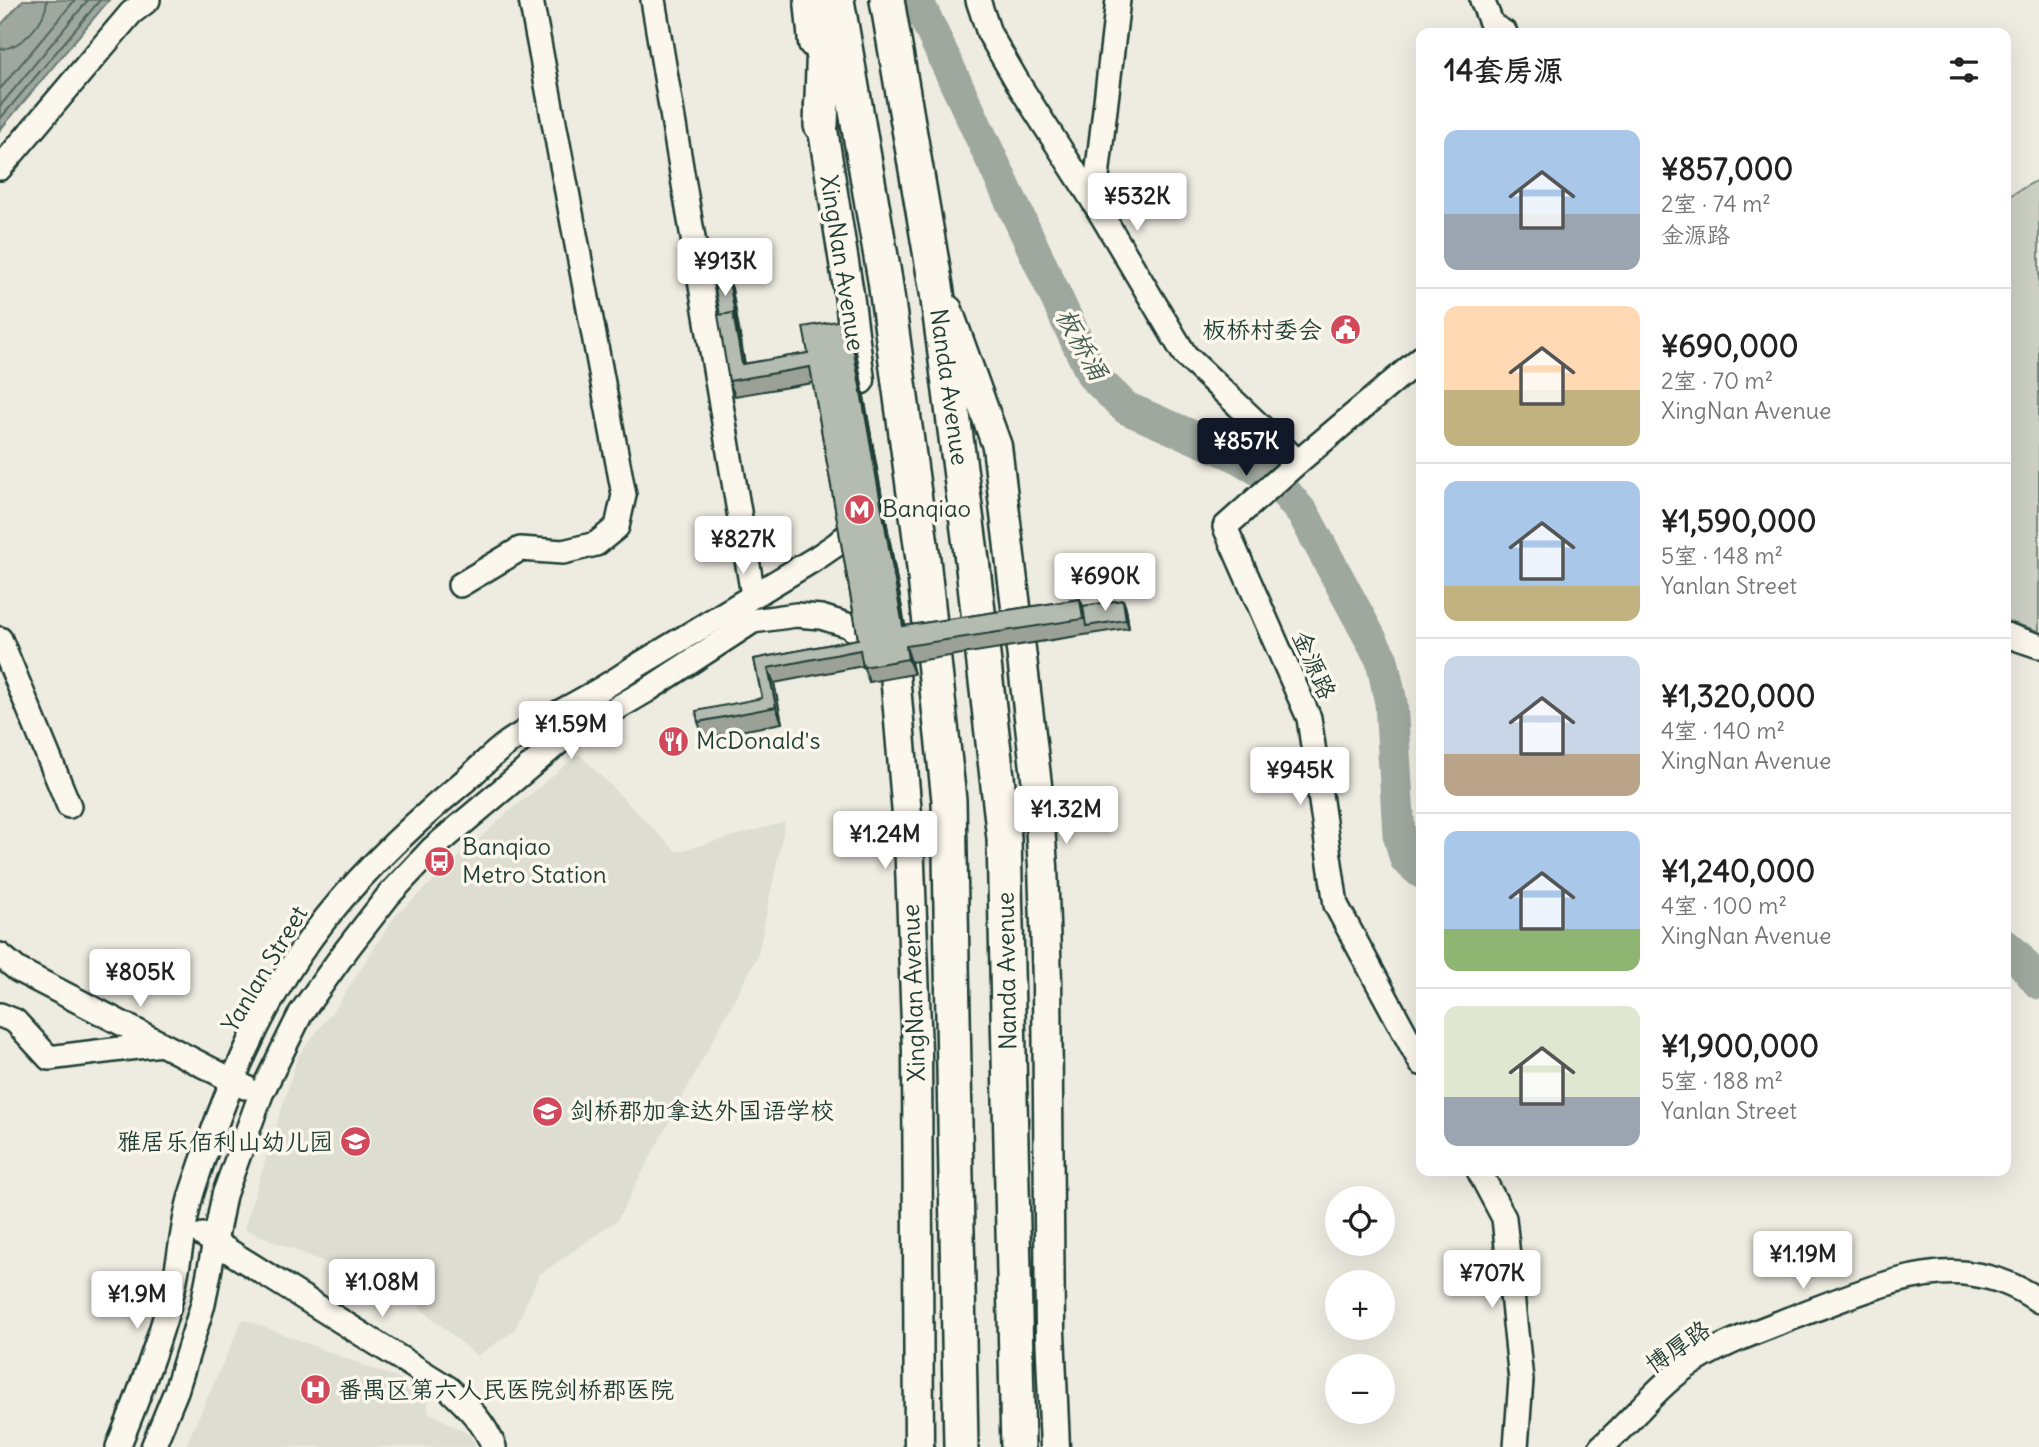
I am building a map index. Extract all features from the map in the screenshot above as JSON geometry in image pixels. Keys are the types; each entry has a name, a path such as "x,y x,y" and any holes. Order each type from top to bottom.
{"highway":[{"path":"821,125 825,0"},
{"name":"Nanda Avenue","path":"837,0 885,280 923,559 949,800 961,1447"},
{"name":"Nanda Avenue","path":"887,0 933,268 973,568 1004,838 1018,1447"}],"main road":[{"name":"XingNan Avenue","path":"809,0 821,125 849,294 863,405"},
{"path":"933,268 997,446 1037,785 1047,981 1050,1332 1055,1447"},
{"path":"875,502 880,540"},
{"name":"XingNan Avenue","path":"890,618 909,838 917,1051 919,1447"}],"street":[{"path":"0,168 131,13 148,0"},
{"path":"460,585 520,549 563,552 596,544 617,527 624,495 531,0"},
{"path":"653,0 753,595"},
{"path":"978,0 989,33 1021,88 1094,202 1185,355 1297,461 1416,362"},
{"path":"1094,202 1118,0"},
{"path":"1482,0 1492,25 1497,28"},
{"name":"金源路","path":"1297,461 1225,527 1309,718 1336,905 1416,1054"},
{"name":"Yanlan Street","path":"118,1447 145,1380 171,1296 193,1187 231,1081 274,996 312,936 367,870 428,811 509,743 604,689 632,669 837,544 859,527 875,502"},
{"path":"153,1447 176,1391 203,1304 224,1195 261,1094 302,1013 388,896 432,849 559,743 646,691 753,621 796,615 821,617 848,625 895,657"},
{"path":"2011,637 2039,646"},
{"path":"0,639 69,806"},
{"path":"632,669 646,691"},
{"path":"460,785 481,808"},
{"path":"0,955 18,970 261,1094"},
{"path":"0,1015 15,1021 49,1058 161,1044"},
{"path":"1482,1176 1504,1218 1521,1380 1516,1447"},
{"path":"186,1225 448,1388 475,1413 494,1447"},
{"name":"博厚路","path":"1601,1447 1686,1368 1730,1342 1875,1287 1926,1275 1969,1273 2015,1284 2039,1301"}],"shaded area":[{"path":"2039,179 2039,631 2011,623 2011,195"},
{"name":"剑桥郡加拿达外国语学校","path":"579,754 677,852 785,822 758,955 617,1220 539,1275 514,1331 477,1356 406,1296 244,1229 298,1056 339,1003 394,917 504,816"},
{"name":"番禺区第六人民医院剑桥郡医院","path":"243,1319 410,1383 427,1397 428,1412 470,1435 477,1447 185,1447"}],"water":[{"path":"23,0 109,0 0,130 0,26"}],"building":[{"path":"729,281 736,320 733,313 720,315 714,284"},
{"name":"Banqiao","path":"733,313 742,364 808,353 803,327 848,319 903,626 1080,599 1083,619 906,646 908,659 863,667 860,650 768,668 776,707 698,722 696,711 762,698 754,659 858,639 810,367 729,381 718,315"},
{"path":"1123,600 1126,620 1086,626 1083,606"}],"waterway":[{"name":"板桥涌","path":"917,0 1093,376 1126,408 1235,455 1274,479 1304,515 1382,660 1391,703 1399,834 1406,859 1416,868"},
{"name":"板桥涌","path":"2011,950 2039,983"}],"place":[{"name":"板桥村委会","path":"1345,330"},
{"name":"Banqiao","path":"859,509"},
{"name":"McDonald's","path":"673,741"},
{"name":"Banqiao Metro Station","path":"439,861"},
{"name":"剑桥郡加拿达外国语学校","path":"547,1111"},
{"name":"雅居乐佰利山幼儿园","path":"356,1142"},
{"name":"番禺区第六人民医院剑桥郡医院","path":"315,1390"}]}
